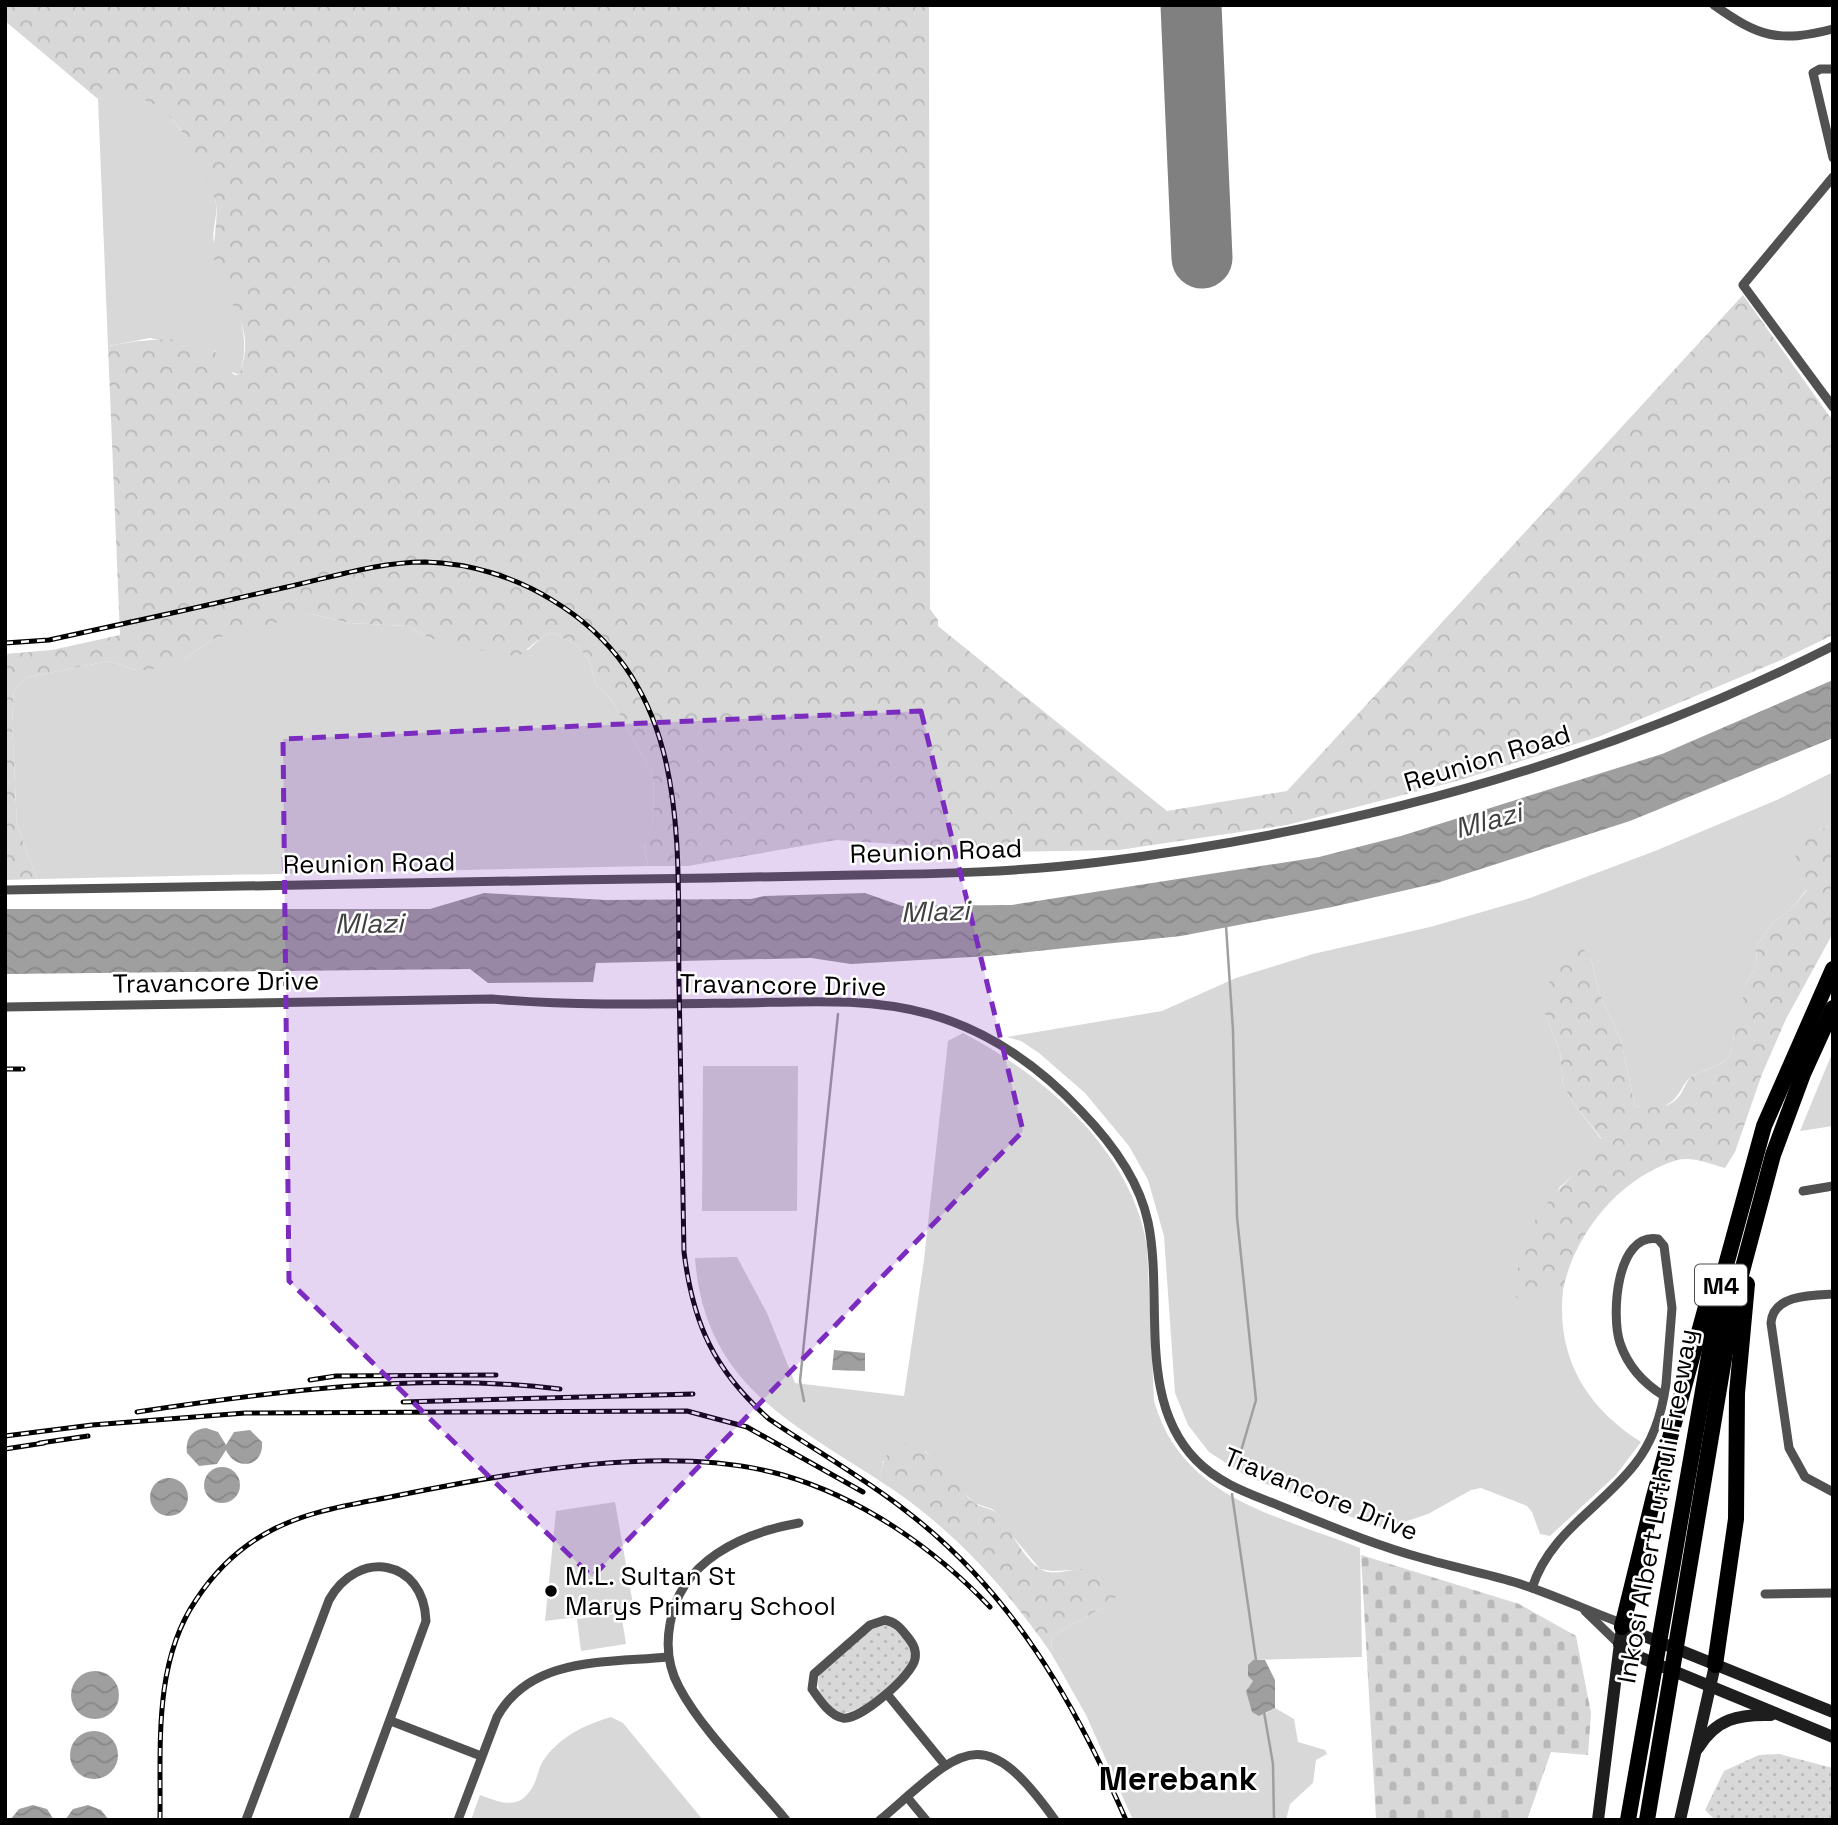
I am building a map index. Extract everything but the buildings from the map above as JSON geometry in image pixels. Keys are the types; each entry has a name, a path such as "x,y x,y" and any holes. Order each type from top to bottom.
{"highway":[{"name":"Inkosi Albert Luthuli Freeway","path":"1628,1820 1720,1289 1750,1171 1782,1080 1833,969"},
{"name":"Inkosi Albert Luthuli Freeway","path":"1647,1820 1730,1318 1750,1233 1786,1118 1833,1008"},
{"path":"1622,1627 1701,1321 1750,1171"},
{"path":"1715,1665 1736,1519 1737,1394 1750,1233"}],"street":[{"path":"1714,5 1749,30 1780,37 1833,29"},
{"path":"1833,69 1820,69 1813,73 1833,158"},
{"path":"1833,177 1743,285 1833,407"},
{"name":"Reunion Road","path":"5,890 921,874 1100,862 1245,840 1359,818 1440,796 1538,766 1654,725 1833,646"},
{"name":"Travancore Drive","path":"5,1007 492,999 567,1004 855,1003 901,1008 959,1025 1009,1049 1041,1072 1088,1118 1127,1169 1143,1204 1151,1237 1157,1359 1163,1398 1173,1426 1194,1459 1236,1488 1349,1533 1423,1559 1532,1588 1616,1621 1622,1627"},
{"path":"1803,1191 1833,1186"},
{"path":"1532,1588 1543,1560 1554,1544 1640,1457 1658,1423 1664,1396 1673,1319 1664,1246 1658,1238 1652,1238 1639,1244 1628,1259 1617,1288 1615,1315 1620,1342 1628,1361 1643,1381 1664,1396"},
{"path":"1833,1294 1782,1302 1775,1308 1771,1323 1789,1448 1805,1477 1833,1492"},
{"path":"786,1820 688,1703 677,1685 668,1657 672,1611 690,1577 722,1549 772,1528 799,1523"},
{"path":"246,1820 337,1585 363,1567 393,1569 419,1589 426,1605 421,1640 352,1820"},
{"path":"1765,1594 1833,1593"},
{"path":"1585,1611 1619,1644 1637,1656 1833,1737"},
{"path":"885,1620 899,1626 916,1651 913,1667 887,1694 847,1719 832,1713 817,1696 812,1680 814,1674 870,1625 885,1620"},
{"path":"1598,1820 1622,1627 1833,1712"},
{"path":"458,1820 481,1756 503,1706 538,1676 573,1666 668,1657"},
{"path":"1680,1820 1708,1686 1715,1665"},
{"path":"887,1694 945,1765"},
{"path":"1695,1751 1705,1737 1728,1719 1749,1714 1780,1715"},
{"path":"391,1721 481,1756"},
{"path":"880,1820 945,1765 980,1753 997,1757 1010,1765 1055,1820"},
{"path":"907,1797 926,1820"}],"highlighted area":[{"path":"921,711 1023,1131 592,1577 289,1281 283,739"}],"green space":[{"path":"5,5 929,5 930,609 938,620 938,626 1167,811 1287,791 1743,295 1833,421 1833,635 1781,660 1598,737 1457,781 1287,825 1119,850 1009,852 836,840 688,866 648,866 644,844 654,819 653,775 611,699 597,686 588,658 575,644 553,633 543,636 520,655 505,656 429,638 408,626 350,623 311,614 213,639 186,658 150,670 136,670 109,661 28,677 14,690 12,722 17,825 37,879 5,880 5,654 52,650 120,635 108,346 162,339 190,341 213,350 235,375 239,375 245,341 238,315 215,263 215,199 193,151 174,121 151,102 118,96 98,99 5,21"},
{"path":"120,94 152,101 161,107 191,146 213,192 216,204 214,241 242,325 244,342 239,375 227,370 215,351 150,338 108,346 98,99"},
{"path":"311,614 350,623 408,626 429,638 528,650 543,636 553,633 575,644 588,658 597,686 611,699 653,775 654,819 644,845 648,866 37,879 17,825 12,722 14,690 28,677 109,661 136,670 186,658 213,639 275,621"},
{"path":"1833,772 1833,825 1819,830 1807,889 1792,908 1773,923 1756,947 1757,965 1743,988 1743,1019 1735,1032 1730,1054 1723,1062 1692,1076 1677,1096 1662,1107 1635,1106 1621,1040 1598,990 1591,958 1545,1014 1560,1051 1563,1085 1601,1139 1601,1150 1559,1188 1535,1304 1552,1290 1563,1290 1564,1337 1578,1378 1604,1413 1641,1442 1616,1475 1550,1536 1540,1534 1527,1506 1481,1488 1471,1490 1428,1514 1386,1528 1369,1524 1246,1476 1209,1452 1188,1425 1175,1393 1164,1236 1148,1180 1129,1146 1085,1093 1039,1053 1021,1041 1007,1037 1162,1011 1236,978 1313,954 1430,927 1530,898 1655,851 1779,799"},
{"path":"1833,825 1833,933 1786,1019 1762,1074 1735,1152 1725,1168 1683,1159 1656,1168 1619,1194 1603,1210 1577,1248 1563,1290 1552,1291 1535,1304 1515,1297 1518,1271 1530,1230 1552,1197 1601,1149 1601,1138 1563,1085 1560,1051 1545,1014 1547,987 1563,953 1581,947 1591,958 1598,990 1621,1040 1635,1106 1665,1106 1676,1100 1692,1076 1718,1065 1730,1054 1735,1032 1743,1018 1743,988 1757,965 1756,947 1773,923 1792,908 1807,890 1794,881 1796,849 1819,830"},
{"path":"963,1033 994,1050 1053,1094 1104,1148 1123,1179 1138,1211 1147,1246 1154,1401 1167,1434 1186,1461 1210,1482 1236,1499 1360,1548 1362,1657 1253,1660 1253,1681 1246,1691 1265,1714 1275,1708 1294,1719 1298,1742 1325,1750 1327,1754 1316,1760 1313,1783 1290,1804 1286,1820 1133,1820 1086,1715 1051,1653 1052,1636 1104,1607 1092,1569 1040,1569 1010,1533 1000,1516 992,1509 974,1503 925,1451 883,1461 880,1481 783,1417 756,1393 733,1367 715,1336 702,1300 695,1258 737,1257 767,1313 795,1383 904,1396 924,1260 948,1041"},
{"path":"1833,1051 1833,1126 1800,1131"},
{"path":"703,1066 798,1066 797,1211 702,1211"},
{"path":"900,1443 917,1444 956,1481 971,1500 998,1514 1023,1552 1040,1569 1048,1572 1099,1570 1120,1586 1118,1595 1104,1607 1052,1636 1051,1653 1014,1604 974,1558 930,1517 880,1481 885,1459"},
{"path":"615,1502 634,1610 545,1621 556,1511"},
{"path":"1361,1555 1519,1604 1576,1636 1591,1713 1588,1755 1551,1752 1527,1820 1376,1818"},
{"path":"621,1613 626,1644 581,1651 577,1619"},
{"path":"893,1625 904,1638 911,1648 910,1661 895,1681 871,1701 859,1708 839,1713 821,1695 818,1684 821,1672 870,1629"},
{"path":"611,1717 623,1723 703,1820 471,1820 480,1795 512,1803 524,1798 535,1782 542,1763 557,1745 582,1728"},
{"path":"1779,1754 1833,1768 1833,1820 1715,1820 1705,1810 1724,1771 1759,1755"}],"water":[{"name":"Mlazi","path":"1833,680 1833,738 1630,821 1437,883 1332,907 1181,936 989,956 851,964 811,958 596,963 593,982 488,983 470,969 5,974 5,909 430,909 484,893 606,900 751,899 764,896 865,893 902,906 1012,905 1319,857 1401,836 1662,754"},
{"path":"834,1350 865,1353 865,1371 832,1370"},
{"path":"206,1428 218,1432 226,1445 234,1432 250,1430 262,1442 261,1451 254,1461 248,1464 236,1461 226,1450 217,1464 199,1466 187,1453 187,1443 193,1433"},
{"path":"222,1467 235,1472 240,1485 235,1498 222,1503 209,1498 204,1485 209,1472"},
{"path":"169,1478 182,1484 188,1497 182,1510 169,1516 156,1510 150,1497 156,1484"},
{"path":"1253,1660 1265,1660 1275,1680 1275,1708 1259,1716 1252,1712 1246,1691 1253,1681 1248,1676 1248,1665"},
{"path":"95,1671 112,1678 119,1695 112,1712 95,1719 78,1712 71,1695 78,1678"},
{"path":"94,1731 111,1738 118,1755 111,1772 94,1779 77,1772 70,1755 77,1738"},
{"path":"33,1805 47,1809 54,1820 10,1820 19,1809"},
{"path":"88,1805 101,1810 109,1820 65,1820 73,1809"}],"waterway":[{"path":"1226,926 1233,1030 1237,1217 1256,1400 1236,1468"},
{"path":"804,1401 800,1381 838,1014"},
{"path":"1232,1494 1256,1660"},
{"path":"1264,1712 1273,1764 1274,1820"}],"runway":[{"path":"1191,5 1202,258"}],"railway":[{"path":"5,643 49,640 356,571 390,564 425,562 475,568 523,584 552,600 598,635 631,676 654,721 668,770 678,875 684,1252 700,1324 720,1364 750,1401 769,1419 906,1511 943,1542 977,1576 1036,1651 1061,1691 1126,1820"},
{"path":"5,1069 23,1069"},
{"path":"310,1380 336,1376 496,1375"},
{"path":"137,1412 295,1391 401,1383 454,1382 560,1389"},
{"path":"403,1402 693,1394"},
{"path":"5,1436 92,1425 245,1413 687,1411 747,1427 863,1492"},
{"path":"40,1443 88,1436"},
{"path":"5,1449 44,1443"},
{"path":"160,1820 162,1706 172,1651 182,1625 203,1589 239,1552 272,1530 319,1512 492,1478 592,1464 691,1461 739,1466 783,1475 812,1485 868,1511 921,1545 990,1607"}],"place":[{"name":"M.L. Sultan St Marys Primary School","path":"551,1591"}],"district":[{"name":"Merebank","path":"1178,1779"}]}
